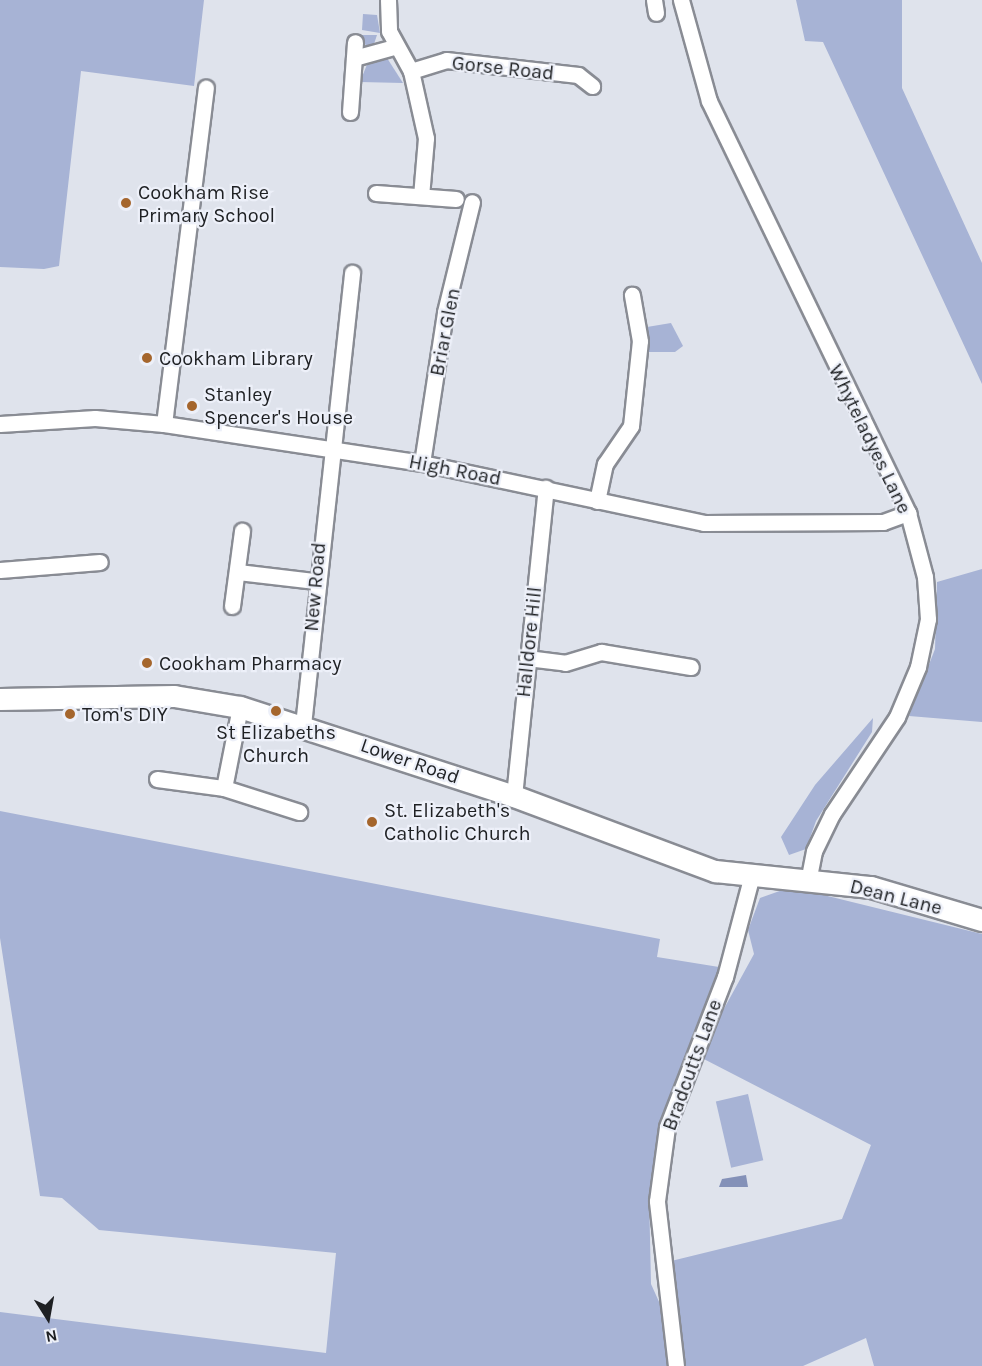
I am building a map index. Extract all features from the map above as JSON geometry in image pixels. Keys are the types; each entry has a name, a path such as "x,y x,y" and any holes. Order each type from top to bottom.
{"street":[{"path":"388,0 394,47 411,71 426,138 422,196"},
{"name":"Whyteladyes Lane","path":"681,0 709,101 731,152 908,513 922,562 928,619 918,668 897,717 832,814 814,851 809,877"},
{"path":"350,112 355,42"},
{"path":"354,58 394,47"},
{"name":"Gorse Road","path":"411,71 446,60 578,75 592,86"},
{"path":"164,424 206,88"},
{"path":"376,193 456,199"},
{"name":"Briar Glen","path":"423,463 445,312 472,202"},
{"name":"New Road","path":"303,725 315,581 351,273"},
{"path":"597,501 605,464 631,426 640,341 632,295"},
{"name":"High Road","path":"0,424 95,418 164,424 423,463 704,523 884,522 908,513"},
{"name":"Halldore Hill","path":"514,796 546,488"},
{"path":"232,606 242,531"},
{"path":"0,570 94,567"},
{"path":"238,572 315,581"},
{"path":"527,658 565,663 601,652 691,667"},
{"name":"Lower Road","path":"0,699 174,696 240,708 303,725 514,796 715,871 809,877"},
{"path":"224,788 240,708"},
{"path":"156,779 224,788 299,812"},
{"name":"Bradcutts Lane","path":"676,1366 657,1201 667,1127 725,976 752,875"},
{"name":"Dean Lane","path":"809,877 871,887 982,920"}],"shaded area":[{"path":"0,0 204,0 194,86 81,71 59,266 44,269 0,267"},
{"path":"796,0 902,0 902,88 982,263 982,384 823,42 805,41"},
{"path":"363,14 377,15 380,33 362,30"},
{"path":"360,35 377,35 373,47 360,43"},
{"path":"387,58 403,83 360,82 368,62"},
{"path":"671,323 683,346 675,352 645,352 647,327"},
{"path":"982,569 982,722 909,716 935,649 937,582"},
{"path":"873,718 872,732 816,821 806,849 789,855 781,837 815,785"},
{"path":"0,811 660,939 657,957 719,967 663,1133 649,1192 651,1284 660,1304 668,1366 0,1366 0,1312 326,1353 336,1253 99,1230 62,1198 40,1196 0,938"},
{"path":"791,887 982,934 982,1366 874,1366 866,1338 803,1366 683,1366 663,1263 842,1219 871,1145 698,1056 754,954 748,930 760,898"},
{"path":"748,1094 763,1160 731,1168 716,1101"},
{"path":"746,1175 748,1187 719,1187 722,1179"}],"place":[{"name":"Cookham Rise Primary School","path":"126,203"},
{"name":"Cookham Library","path":"147,358"},
{"name":"Stanley Spencer's House","path":"192,406"},
{"name":"Cookham Pharmacy","path":"147,663"},
{"name":"St Elizabeths Church","path":"276,711"},
{"name":"Tom's DIY","path":"70,714"},
{"name":"St. Elizabeth's Catholic Church","path":"372,822"}]}
